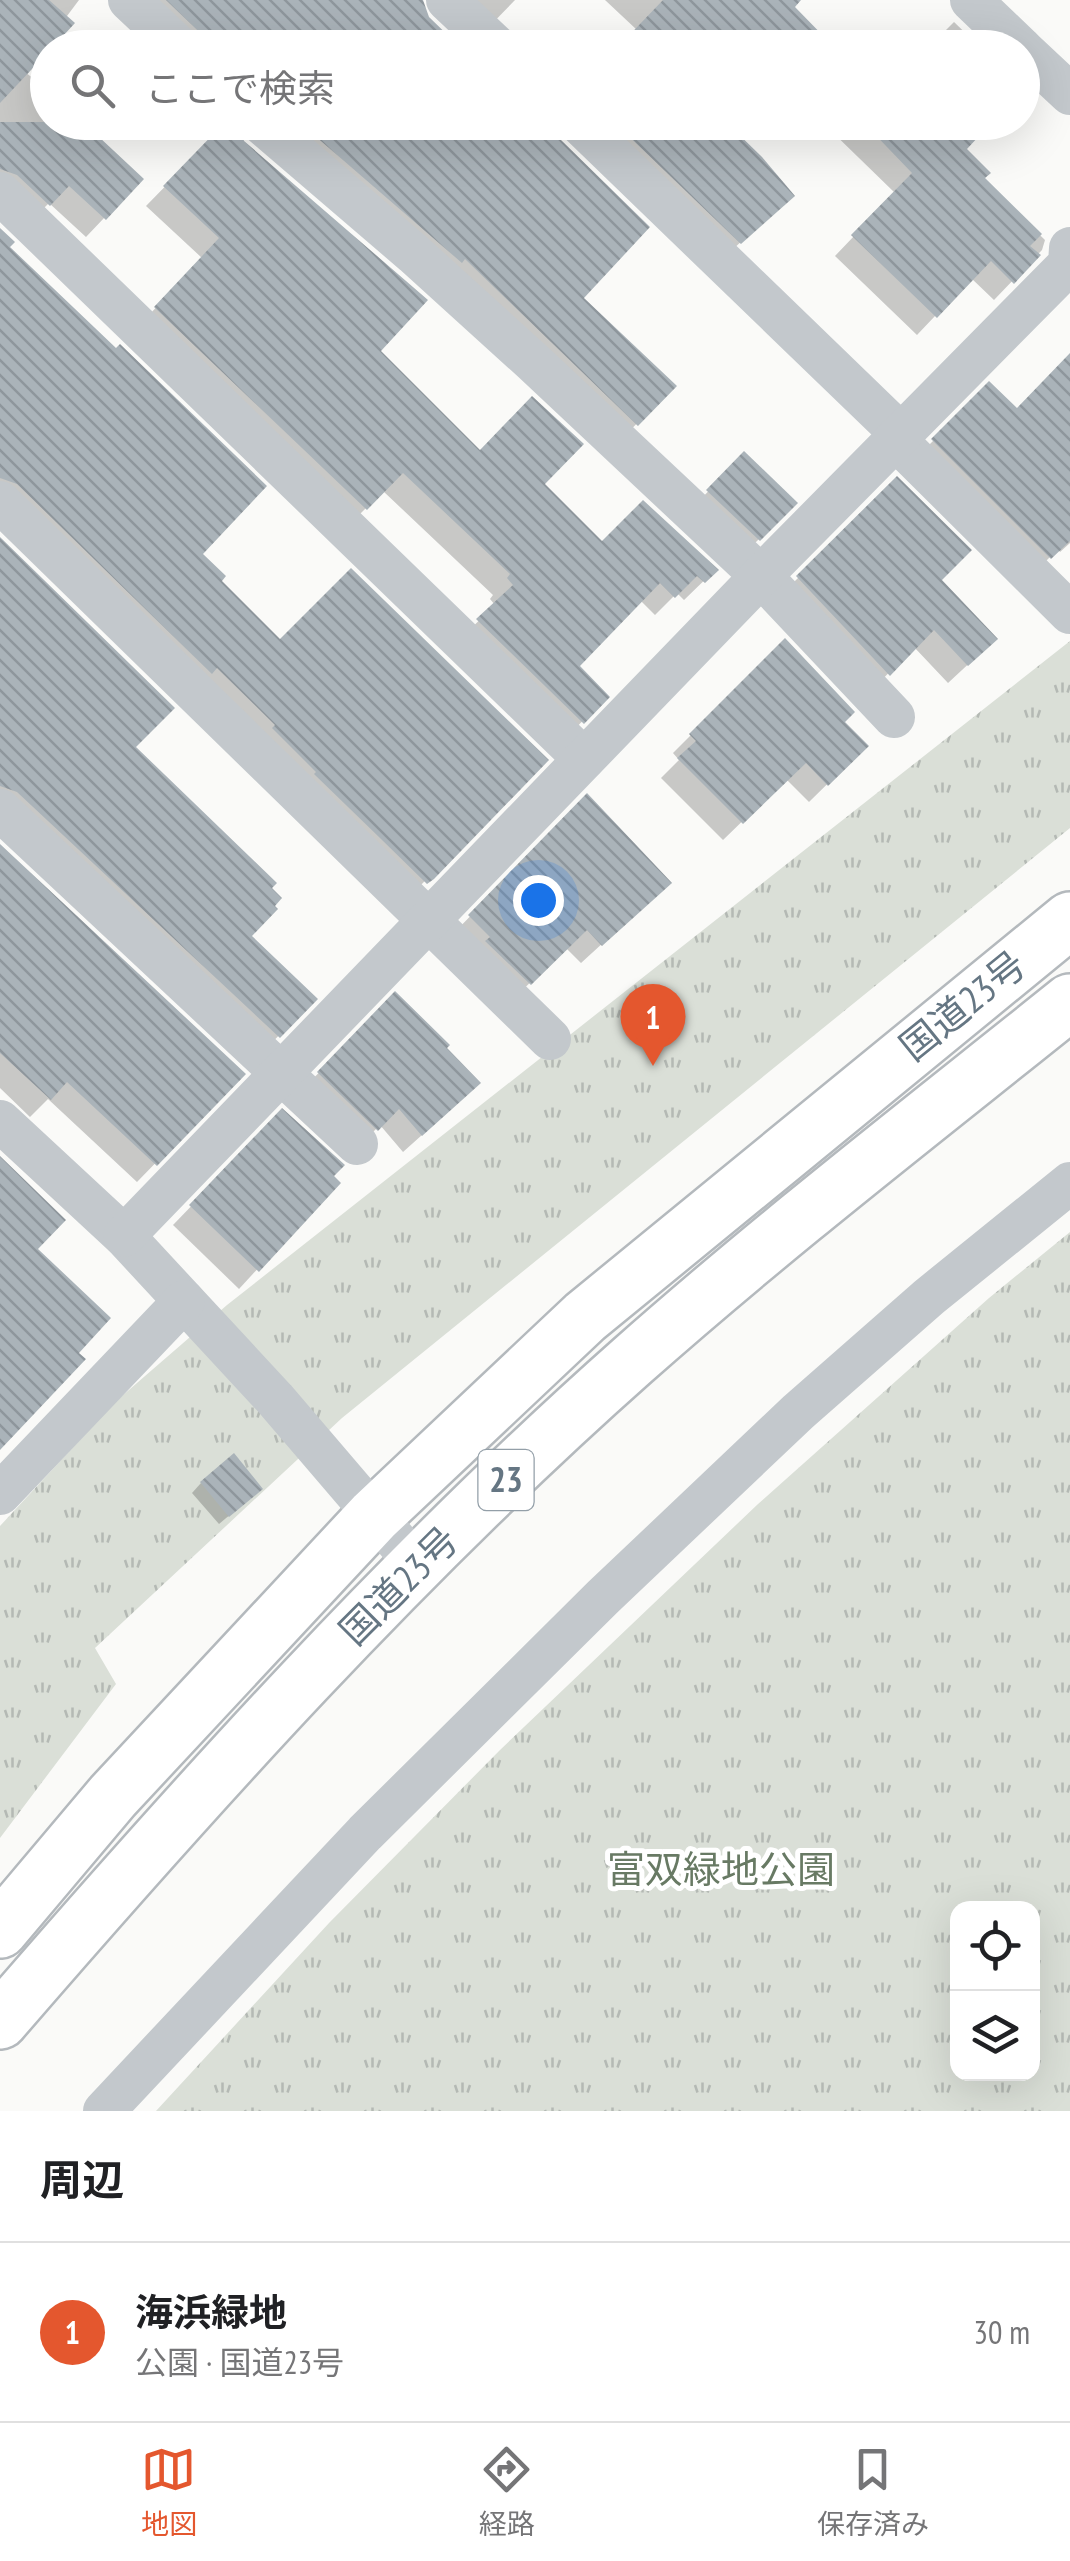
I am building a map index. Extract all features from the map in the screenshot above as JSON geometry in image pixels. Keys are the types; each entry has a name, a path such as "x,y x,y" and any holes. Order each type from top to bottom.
{"highway":[{"name":"国道23号","path":"0,1930 114,1796 374,1516 584,1317 1070,920"},
{"name":"国道23号","path":"0,2021 160,1835 416,1564 632,1361 1070,1002"}],"street":[{"path":"130,0 161,30"},
{"path":"447,0 479,30"},
{"path":"972,0 1003,30"},
{"path":"1040,65 1070,94"},
{"path":"281,140 458,294 761,576 894,718"},
{"path":"596,140 898,437 1070,613"},
{"path":"0,193 584,759"},
{"path":"124,1236 761,576 1069,264 1070,248"},
{"path":"0,502 550,1039"},
{"path":"0,810 357,1144"},
{"path":"0,1120 124,1236 274,1398 416,1564"},
{"path":"104,2111 365,1833 603,1597 798,1412 929,1296 1070,1183"},
{"path":"7,1471 184,1301"}],"green space":[{"path":"1070,641 1070,828 342,1418 95,1648 116,1684 0,1838 0,1526 115,1402 227,1305"},
{"name":"富双緑地公園","path":"1070,1232 1070,2111 156,2111 329,1923 500,1750 758,1504 989,1298"}],"building":[{"path":"0,0 49,0 75,23 69,30 30,30 30,71 0,103"},
{"path":"166,0 423,0 429,17 442,30 197,30"},
{"path":"663,0 801,0 795,7 817,30 634,30"},
{"path":"0,122 30,122 30,140 102,140 144,179 106,220 69,186 50,206 17,175 0,169"},
{"path":"208,140 244,140 428,300 381,351 480,450 532,396 584,444 545,484 602,541 643,500 719,570 705,583 697,576 675,598 660,583 580,666 610,697 584,724 476,619 513,585 507,578 510,574 403,473 367,510 154,307 219,238 163,186"},
{"path":"320,140 561,140 650,227 584,298 677,386 638,426 465,259 462,263"},
{"path":"633,140 745,140 795,196 741,244"},
{"path":"880,140 975,140 967,149 991,173 985,178 1042,234 1030,246 1041,255 1014,284 991,261 937,318 851,235 912,173"},
{"path":"0,228 15,242 10,247 116,348 120,344 267,486 203,554 226,576 222,581 280,639 351,568 549,760 427,884 314,774 272,728 275,725 217,668 212,674 17,484 0,478"},
{"path":"1070,353 1070,541 1051,559 931,439 989,381 1017,408"},
{"path":"744,451 798,503 760,541 706,490"},
{"path":"897,476 972,550 942,580 998,639 968,666 934,630 890,676 796,576"},
{"path":"0,537 175,708 136,747 277,883 272,888 282,898 275,906 278,909 252,936 318,999 280,1038 17,792 0,786"},
{"path":"785,638 855,712 845,722 869,746 828,786 806,763 743,824 677,758 696,741 689,734"},
{"path":"587,793 672,883 602,946 587,930 531,985 485,941 490,937 468,915"},
{"path":"0,844 246,1074 157,1166 67,1082 51,1100 0,1053"},
{"path":"395,991 450,1045 447,1048 481,1083 422,1136 399,1109 378,1131 317,1072"},
{"path":"282,1108 345,1165 334,1176 341,1183 259,1272 189,1205"},
{"path":"0,1156 66,1220 38,1249 111,1318 79,1353 86,1359 0,1450"},
{"path":"234,1453 263,1489 229,1517 200,1482"}],"place":[{"name":"海浜緑地","path":"653,1066"}]}
